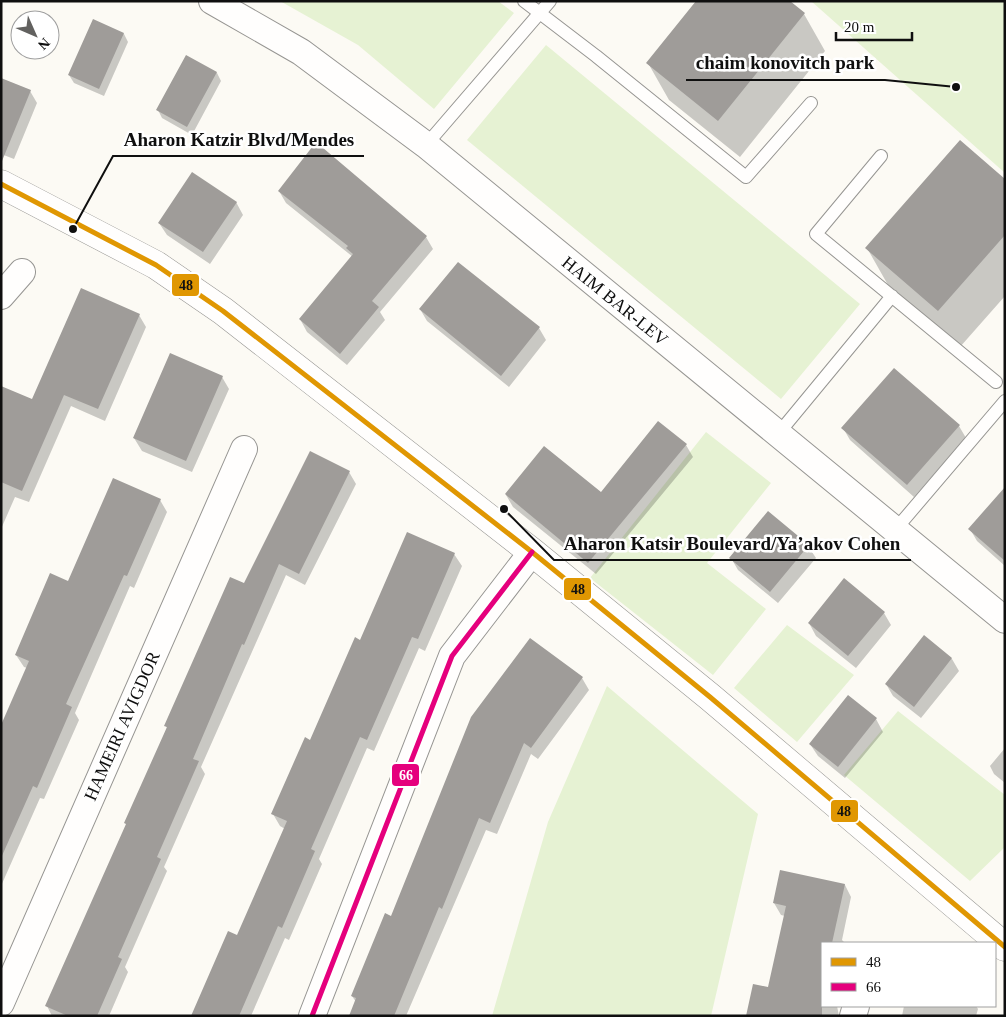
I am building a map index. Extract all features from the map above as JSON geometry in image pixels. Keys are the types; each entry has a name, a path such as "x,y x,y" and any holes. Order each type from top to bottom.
{"street":[{"name":"HAIM BAR-LEV","path":"212,1 301,52 357,91 426,145 1005,620"},
{"path":"1,184 156,265 223,311 532,552 710,697 1005,947"},
{"path":"1,193 31,201"},
{"path":"1,296 22,272"},
{"name":"HAMEIRI AVIGDOR","path":"1,1003 244,449"},
{"path":"312,1016 452,656 532,552"}],"lane":[{"path":"524,1 746,177 811,103"},
{"path":"426,145 550,1"},
{"path":"881,156 816,234 996,382"},
{"path":"778,434 892,296"},
{"path":"895,530 1005,400"}],"green space":[{"path":"280,1 498,1 514,13 434,109 358,45"},
{"path":"811,1 1005,1 1005,173"},
{"path":"546,45 860,304 781,399 467,140"},
{"path":"706,432 771,483 707,563 766,609 713,675 590,578"},
{"path":"787,625 854,675 797,742 734,688"},
{"path":"607,686 758,814 711,1016 492,1016 548,822"},
{"path":"898,711 1005,795 1005,847 970,881 844,775"}],"building":[{"path":"696,1 790,1 805,13 718,121 646,63"},
{"path":"93,19 124,33 99,89 68,75"},
{"path":"186,55 217,72 187,127 156,110"},
{"path":"1,78 31,90 2,161 1,160"},
{"path":"960,140 1005,179 1005,235 938,311 865,248"},
{"path":"316,142 427,236 372,301 379,307 340,354 299,319 353,254 346,248 348,246 278,191"},
{"path":"192,172 237,202 203,252 158,223"},
{"path":"458,262 540,327 501,376 419,309"},
{"path":"81,288 140,314 98,409 64,395 22,491 1,482 1,386 32,399"},
{"path":"170,353 223,376 186,461 133,438"},
{"path":"894,368 960,425 907,485 841,428"},
{"path":"658,421 687,444 588,563 505,494 544,446 601,492"},
{"path":"310,451 350,471 299,574 279,564 244,645 242,644 193,759 199,761 157,857 161,859 118,957 122,959 97,1016 68,1016 45,1006 126,824 124,823 167,727 164,726 230,577 244,583"},
{"path":"113,478 161,499 127,576 124,575 66,704 72,707 37,788 33,786 1,858 1,725 29,661 15,655 50,573 68,581"},
{"path":"1005,487 1005,561 968,529"},
{"path":"768,511 809,545 770,592 729,558"},
{"path":"407,532 455,553 418,639 412,637 367,740 360,737 311,849 315,851 282,928 278,926 239,1016 191,1016 228,931 237,935 287,821 271,814 305,737 310,740 355,637 360,640"},
{"path":"844,578 885,612 848,656 808,623"},
{"path":"924,635 952,658 914,707 885,684"},
{"path":"530,638 583,677 531,748 524,743 490,823 479,818 442,909 439,907 394,1016 349,1016 356,998 351,996 385,913 391,916 471,717"},
{"path":"848,695 877,718 838,767 809,744"},
{"path":"780,870 845,884 832,942 821,942 822,1016 746,1016 753,984 768,987 786,906 773,903"}],"transit line":[{"name":"48","path":"1,184 156,265 223,311 532,552 710,697 1005,947"},
{"name":"66","path":"312,1016 452,656 532,552"}],"place":[{"name":"chaim konovitch park","path":"956,87"},
{"name":"Aharon Katzir Blvd/Mendes","path":"73,229"},
{"name":"Aharon Katsir Boulevard/Ya’akov Cohen","path":"504,509"}]}
